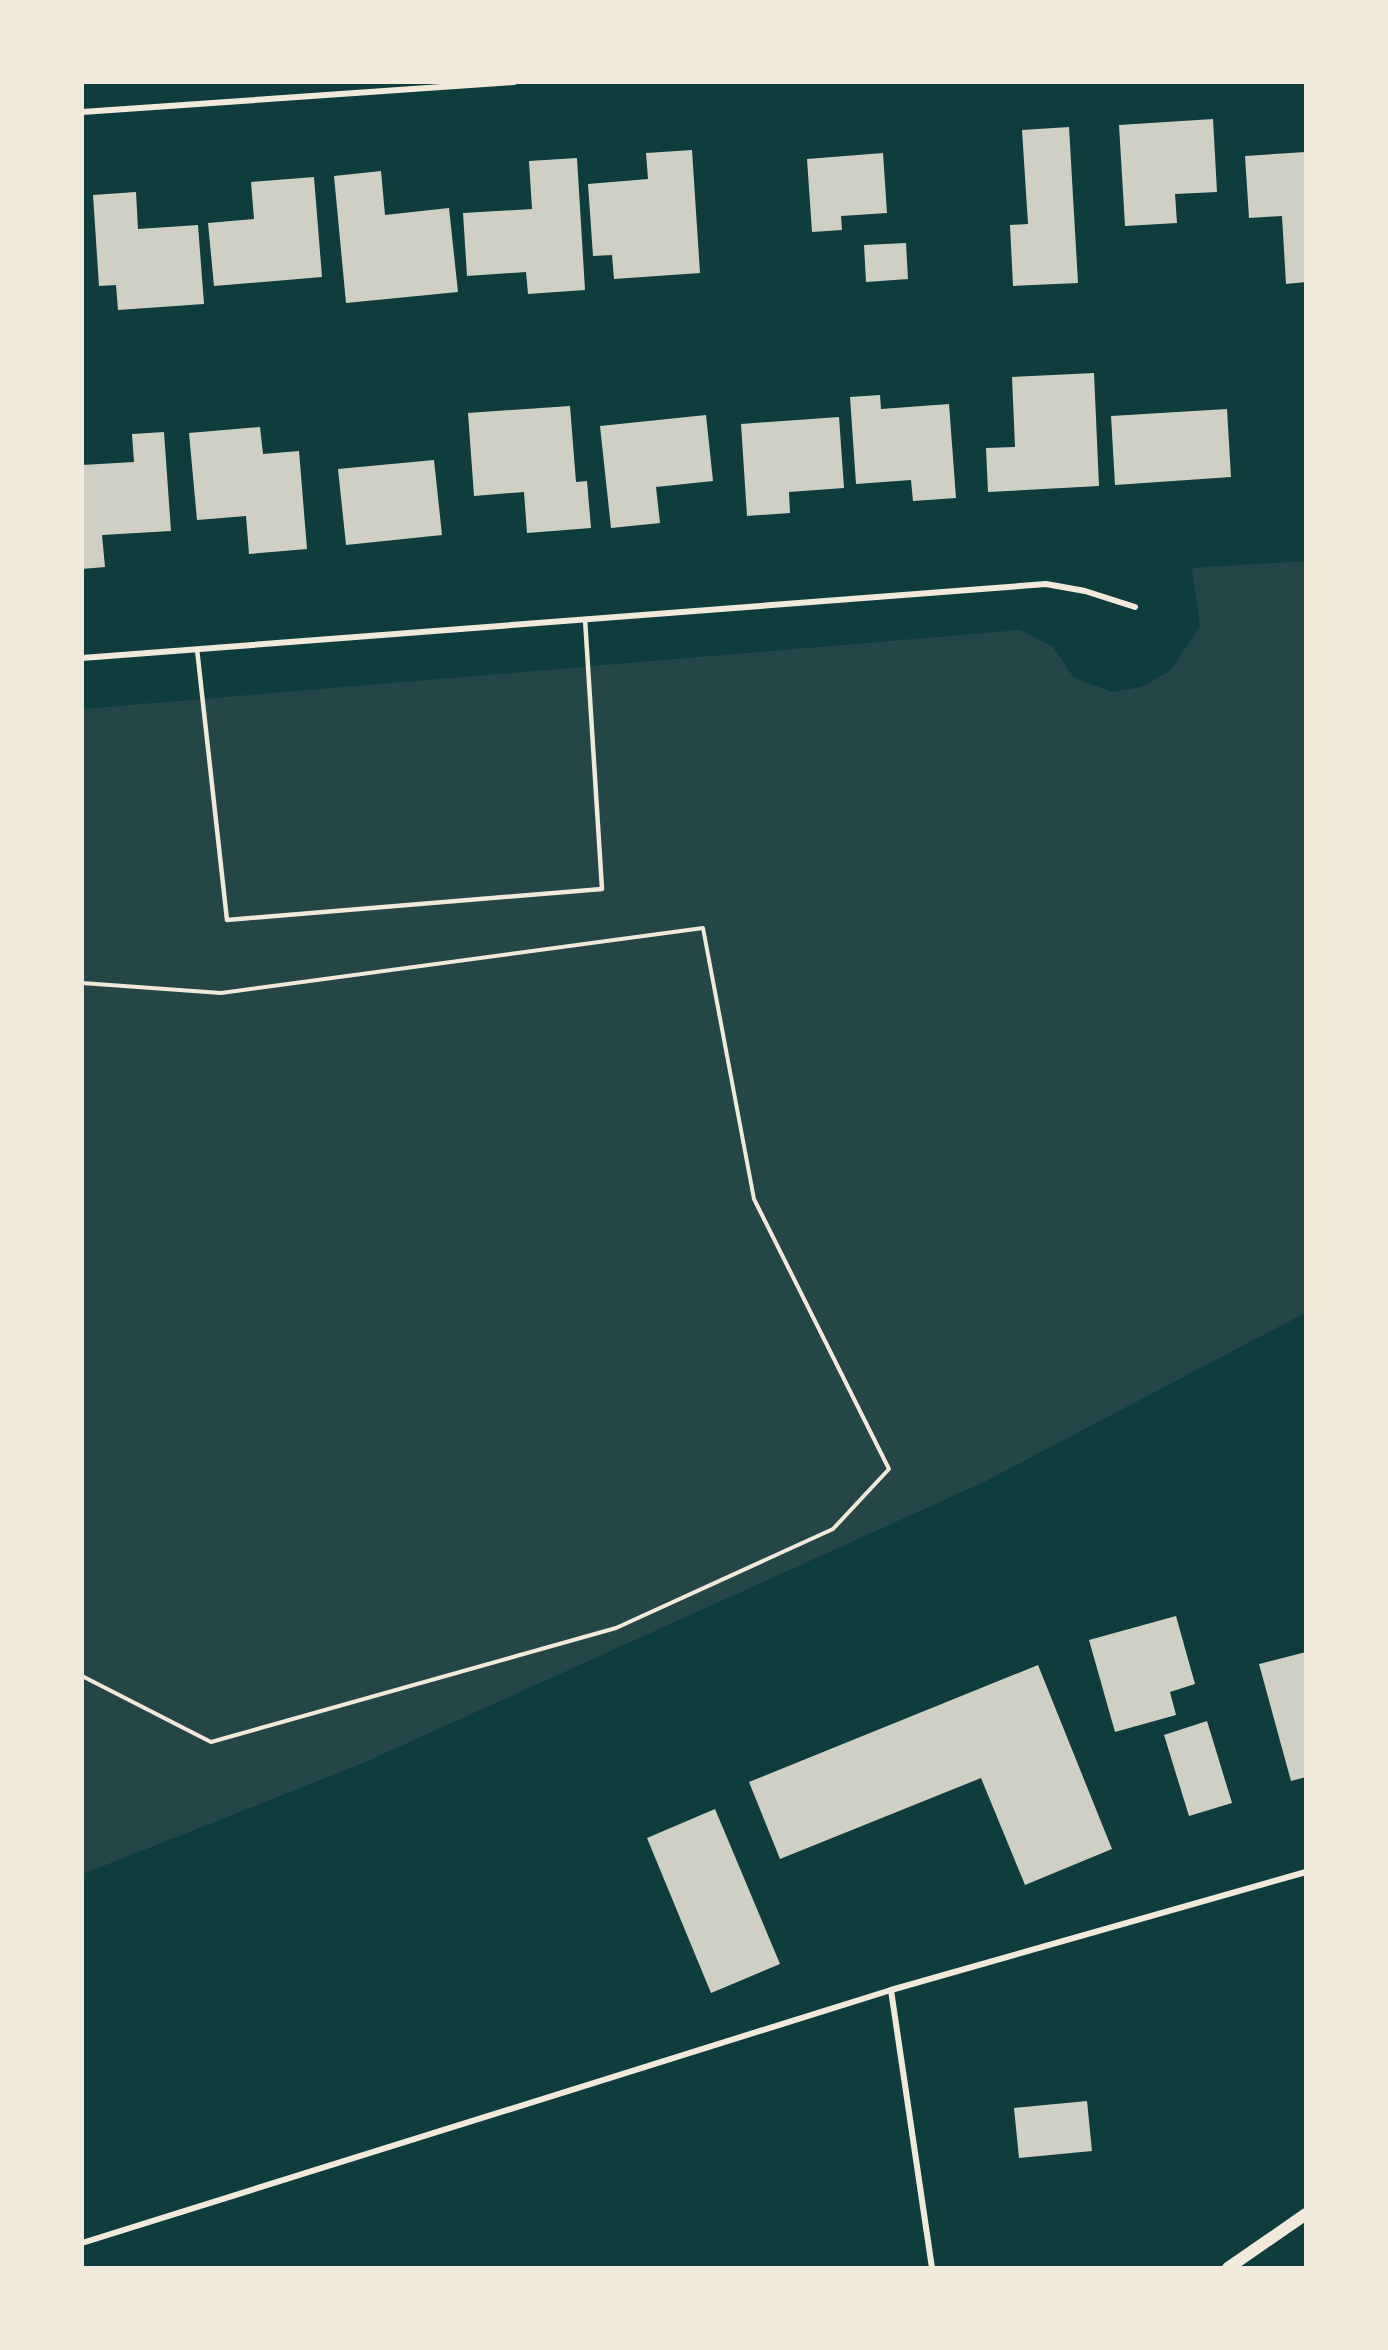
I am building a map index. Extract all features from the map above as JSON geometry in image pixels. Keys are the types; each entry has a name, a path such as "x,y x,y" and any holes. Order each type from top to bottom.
{"main road":[{"path":"1228,2268 1305,2214"}],"street":[{"path":"82,112 514,82"},
{"path":"82,658 1046,584 1085,591 1135,607"},
{"path":"82,2243 891,1990 1305,1872"},
{"path":"891,1990 932,2268"}],"lane":[{"path":"197,649 227,920 602,889 585,619"}],"path":[{"path":"82,983 221,993 703,928 754,1199 890,1469 833,1529 616,1628 211,1742 82,1676"}],"shaded area":[{"path":"1305,561 1305,1313 984,1482 363,1763 83,1874 83,709 1020,630 1053,647 1074,678 1112,692 1141,687 1170,671 1200,627 1192,568"}],"building":[{"path":"1213,119 1217,192 1175,194 1177,223 1125,226 1119,125"},
{"path":"1069,127 1078,283 1013,286 1010,225 1028,224 1022,130"},
{"path":"692,150 700,273 614,279 612,255 593,256 588,184 648,179 646,153"},
{"path":"1306,152 1306,282 1286,284 1282,216 1249,218 1245,156"},
{"path":"883,153 887,213 841,216 842,230 812,232 807,159"},
{"path":"577,158 585,290 528,294 526,272 467,276 463,213 532,209 529,161"},
{"path":"381,171 385,215 449,208 458,292 346,303 334,176"},
{"path":"314,177 322,277 214,286 208,223 254,219 251,182"},
{"path":"136,192 138,229 198,225 204,304 118,310 116,285 99,286 93,195"},
{"path":"906,243 908,279 866,282 864,245"},
{"path":"1094,373 1099,486 988,492 986,448 1015,447 1012,377"},
{"path":"880,395 881,409 949,404 956,498 913,501 911,480 856,484 850,397"},
{"path":"570,406 576,482 587,481 591,528 527,533 524,492 474,496 468,413"},
{"path":"1227,409 1231,477 1115,485 1111,416"},
{"path":"706,415 713,481 656,487 660,523 611,528 600,426"},
{"path":"839,417 844,488 789,492 790,513 747,516 741,424"},
{"path":"260,427 263,454 299,451 307,549 249,554 246,516 197,520 189,433"},
{"path":"164,432 171,531 102,535 105,567 82,569 82,465 134,462 132,434"},
{"path":"434,460 442,535 346,545 338,469"},
{"path":"1176,1616 1195,1684 1170,1692 1176,1715 1115,1732 1089,1640"},
{"path":"1306,1652 1306,1777 1291,1781 1259,1664"},
{"path":"1038,1665 1112,1849 1025,1885 981,1778 780,1859 749,1782"},
{"path":"1207,1721 1232,1803 1189,1816 1164,1735"},
{"path":"715,1809 780,1964 711,1993 647,1838"},
{"path":"1087,2101 1092,2151 1019,2158 1014,2108"}]}
